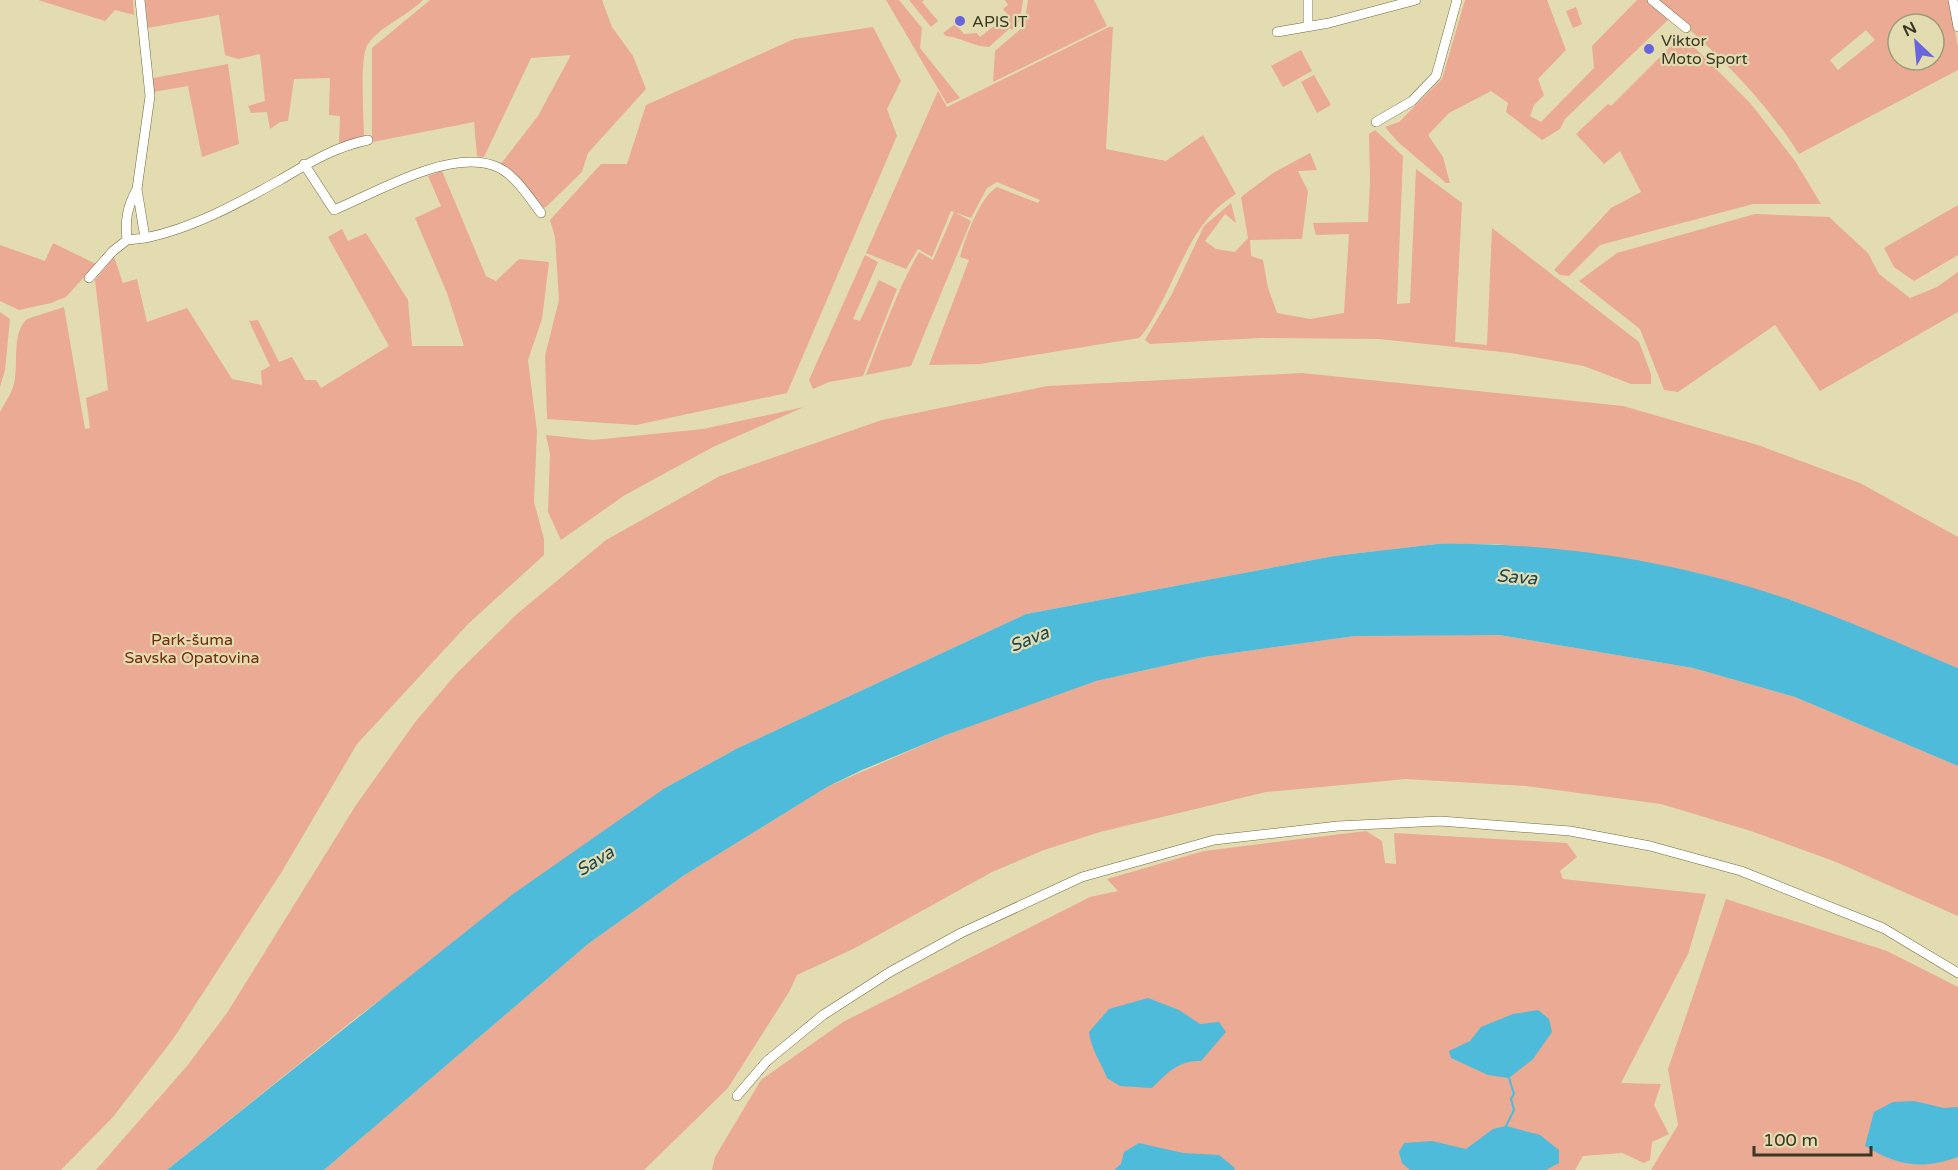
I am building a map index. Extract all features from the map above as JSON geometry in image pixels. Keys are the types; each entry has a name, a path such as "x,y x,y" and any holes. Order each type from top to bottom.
{"street":[{"path":"140,0 150,96 137,189 145,238"},
{"path":"1308,0 1308,26"},
{"path":"1277,32 1416,0"},
{"path":"1376,122 1412,101 1436,76 1457,0"},
{"path":"1652,0 1686,28"},
{"path":"1953,0 1958,27"},
{"path":"89,278 113,251 127,240 145,238 176,229 258,192 322,154 368,140"},
{"path":"304,164 334,210 441,166 461,162 491,164 503,171 524,190 541,213"},
{"path":"127,240 128,206 137,189"},
{"path":"737,1096 767,1060 823,1015 880,978 961,933 1082,877 1214,840 1338,826 1440,821 1570,831 1650,846 1741,871 1884,928 1958,973"}],"green space":[{"path":"38,0 133,0 134,15 115,10 105,21"},
{"path":"145,0 423,0 380,31 368,44 365,51 363,74 364,138 339,145 340,116 329,115 330,78 294,79 288,121 280,122 270,129 267,112 251,113 248,106 265,101 260,54 238,59 225,55 219,15 148,28"},
{"path":"430,0 602,0 612,27 633,56 646,89 588,153 582,172 546,207 542,208 500,165 538,116 571,55 531,58 484,157 477,156 474,122 372,142 372,48"},
{"path":"886,0 899,0 922,28 920,48 960,98 947,104"},
{"path":"909,0 924,0 922,2 938,21 931,27"},
{"path":"1005,0 1023,0 1020,20 1012,30 1010,28 989,47 946,36 943,33 955,24 964,34 977,33 980,37 1008,15 1003,9 1008,5"},
{"path":"1028,0 1094,0 1107,26 993,82 995,51 1024,26"},
{"path":"1465,0 1547,0 1566,50 1538,79 1544,95 1534,105 1530,116 1541,122 1594,68 1592,46 1637,0 1649,0 1670,18 1565,119 1560,129 1542,140 1506,112 1508,103 1491,91 1449,113 1428,135 1443,157 1450,183 1446,183 1398,142 1385,127 1399,122 1442,79"},
{"path":"1657,0 1949,0 1958,47 1958,70 1799,154 1768,111 1715,53","holes":["1866,30 1875,40 1838,70 1830,60"]},
{"path":"1576,7 1582,24 1573,28 1566,11"},
{"path":"873,27 901,81 887,109 897,136 787,393 636,425 547,419 545,356 559,300 555,237 550,220 601,164 627,164 646,105 794,39"},
{"path":"1113,27 1106,149 1166,161 1203,135 1236,194 1221,205 1198,231 1166,295 1139,338 980,364 929,365 969,260 960,257 966,239 985,199 997,187 1038,203 1040,200 997,182 987,188 971,218 951,211 932,257 918,249 906,269 866,253 938,91 947,107"},
{"path":"1682,35 1751,104 1795,161 1821,204 1753,204 1600,245 1569,276 1560,275 1554,270 1611,208 1641,192 1620,151 1604,164 1576,134 1608,104 1611,106"},
{"path":"1301,50 1312,71 1283,87 1271,66"},
{"path":"228,64 239,144 202,157 188,86 153,92 153,78"},
{"path":"1314,75 1331,105 1317,113 1301,82"},
{"path":"1375,130 1403,156 1397,304 1410,303 1416,169 1462,203 1455,342 1487,345 1492,228 1639,342 1651,374 1651,384 1631,384 1584,366 1511,353 1379,339 1260,338 1150,344 1145,340 1172,294 1204,226 1231,203 1236,223 1225,214 1205,241 1216,249 1235,252 1248,238 1241,197 1273,173 1310,153 1317,170 1298,171 1308,191 1302,239 1250,240 1251,256 1263,260 1268,288 1277,313 1310,319 1344,313 1349,234 1316,235 1313,223 1368,222 1369,134"},
{"name":"Park-šuma Savska Opatovina","path":"442,171 486,276 496,281 519,259 549,262 542,319 528,360 537,431 534,502 544,539 544,555 468,624 357,744 281,873 173,1039 113,1117 61,1170 0,1170 0,412 14,382 17,339 22,325 27,319 64,307 85,429 90,428 86,398 108,390 95,280 114,257 123,283 137,279 147,322 187,308 232,379 262,385 261,371 270,366 249,321 258,320 279,362 292,357 305,380 316,380 321,388 389,346 328,237 342,229 348,241 366,233 408,300 412,346 464,346 447,293 415,218 441,206 428,176"},
{"path":"1958,205 1958,255 1914,281 1894,267 1884,248"},
{"path":"954,212 971,221 911,366 866,375 897,297 919,252 933,260"},
{"path":"1755,214 1829,217 1868,253 1879,274 1910,298 1937,287 1958,272 1958,312 1820,391 1775,325 1678,392 1664,390 1640,329 1579,281 1617,253"},
{"path":"53,243 96,264 66,297 51,303 19,310 0,301 0,245 45,261"},
{"path":"865,255 878,262 853,319 860,321 879,280 897,289 863,376 829,382 813,389 809,380"},
{"path":"0,312 10,319 5,370 0,387"},
{"path":"1302,373 1623,406 1758,445 1860,483 1958,537 1958,668 1796,602 1698,573 1591,554 1496,544 1437,544 1334,556 1026,614 738,748 665,788 356,1018 167,1170 96,1170 187,1066 227,1013 356,805 416,721 457,673 517,614 606,540 720,476 882,420 1047,386"},
{"path":"804,407 713,447 625,495 561,540 548,512 550,454 546,435 593,440 703,429"},
{"path":"1465,633 1499,635 1693,668 1795,697 1958,766 1958,916 1836,862 1751,831 1661,804 1526,786 1406,779 1266,792 1100,832 1044,850 992,872 853,949 797,975 789,992 728,1088 644,1170 324,1170 588,944 683,876 827,787 946,735 1061,691 1096,681 1204,657 1355,636"},
{"path":"1366,831 1382,841 1385,863 1396,864 1394,833 1567,843 1577,857 1560,871 1563,879 1706,894 1688,954 1621,1083 1661,1084 1654,1105 1669,1134 1652,1142 1650,1160 1644,1163 1622,1153 1583,1156 1575,1170 712,1170 715,1157 761,1080 843,1022 1090,897 1118,891 1107,879 1204,851"},
{"path":"1726,899 1887,951 1958,987 1958,1170 1651,1170 1678,1125 1668,1069"}],"water":[{"name":"Sava","path":"1437,544 1482,544 1574,551 1619,557 1709,576 1816,609 1958,668 1958,766 1795,697 1693,668 1499,635 1355,636 1204,657 1096,681 946,735 862,770 827,787 683,876 588,944 324,1170 167,1170 513,894 665,788 738,748 1026,614 1334,556"},
{"path":"1148,998 1179,1010 1200,1024 1219,1022 1226,1032 1201,1061 1180,1065 1152,1088 1120,1086 1107,1078 1094,1050 1089,1032 1109,1009"},
{"path":"1538,1010 1549,1019 1552,1032 1533,1059 1509,1078 1488,1075 1451,1058 1449,1051 1470,1041 1481,1027 1513,1014"},
{"path":"1914,1101 1944,1108 1958,1107 1958,1157 1933,1164 1910,1164 1888,1158 1865,1146 1874,1112 1893,1102"},
{"path":"1506,1126 1540,1135 1559,1150 1559,1163 1546,1170 1410,1170 1402,1163 1399,1152 1404,1143 1432,1141 1466,1149 1493,1129"},
{"path":"1139,1143 1183,1153 1219,1155 1235,1168 1234,1170 1114,1170 1121,1164 1124,1152"}],"waterway":[{"path":"1506,1126 1514,1110 1511,1099 1514,1094 1509,1078"}],"place":[{"name":"APIS IT","path":"960,21"},
{"name":"Viktor Moto Sport","path":"1649,49"}]}
